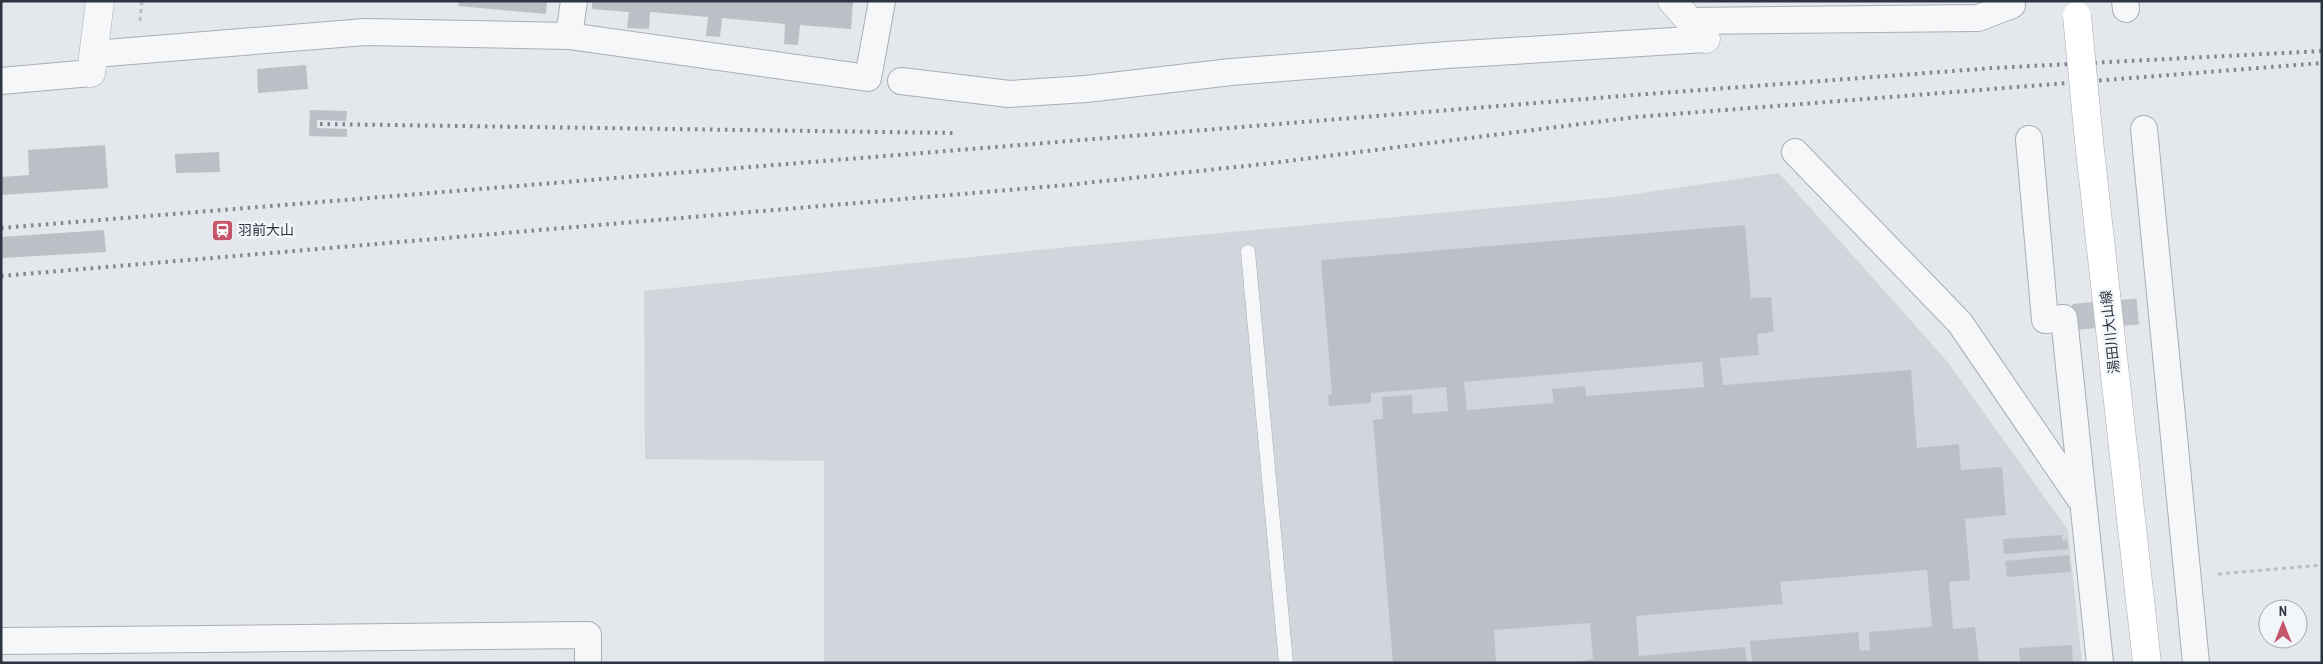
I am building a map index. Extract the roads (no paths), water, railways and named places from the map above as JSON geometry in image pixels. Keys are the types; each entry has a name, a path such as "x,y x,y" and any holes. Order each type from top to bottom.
{"main road":[{"name":"湯田川大山線","path":"2076,8 2146,663"}],"street":[{"path":"92,63 100,1"},
{"path":"570,36 574,1"},
{"path":"1,81 92,63 365,32 570,36 868,78 882,1"},
{"path":"1672,1 1698,30"},
{"path":"901,81 1009,94 1698,30 1978,18 2012,5 2012,1"},
{"path":"2144,129 2152,310 2196,663"},
{"path":"2029,139 2045,320 2068,318 2082,502 2100,663"},
{"path":"1796,152 1960,323 2082,502"},
{"path":"1,641 588,635 588,663"}],"lane":[{"path":"1248,252 1286,663"}],"tunnel":[{"path":"2073,317 2143,311"}],"railway":[{"path":"1,228 1634,95 1993,68 2322,51"},
{"path":"1,276 1067,185 1264,164 1636,117 2322,63"},
{"path":"320,124 954,133"}],"place":[{"name":"羽前大山","path":"222,230"}]}
